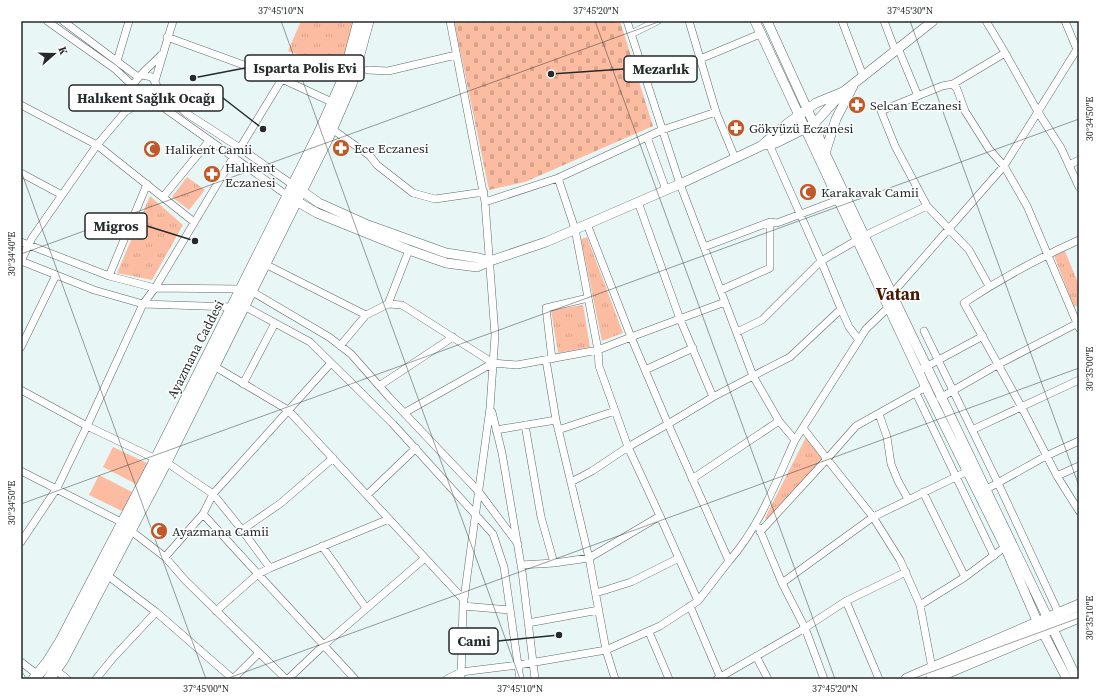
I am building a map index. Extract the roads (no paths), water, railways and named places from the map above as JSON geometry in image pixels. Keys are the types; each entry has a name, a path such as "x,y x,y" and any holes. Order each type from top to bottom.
{"main road":[{"name":"Ayazmana Caddesi","path":"161,460 232,307 265,264 344,78 359,21"},
{"name":"Ayazmana Caddesi","path":"297,188 332,129 352,84 368,21"},
{"name":"Ayazmana Caddesi","path":"37,678 58,647 119,540 161,460 214,366 244,306 246,290 292,199"},
{"name":"Ayazmana Caddesi","path":"52,675 106,575 119,540"},
{"path":"932,674 1079,605"},
{"path":"907,679 932,674 1048,631 1079,617"}],"street":[{"path":"47,21 115,69 133,88 136,95 148,98 209,141 234,156 292,199 317,213 409,250 446,263 477,267 490,261 546,242 680,184 765,145 806,130 814,124 843,92 932,21"},
{"path":"63,21 70,23 117,61 140,76 152,77 186,114 240,148 319,204 368,225 446,253 490,261"},
{"path":"117,61 129,21"},
{"path":"173,21 162,55 154,95 125,112 97,145 29,245 21,261 94,290 144,304 232,307"},
{"path":"450,21 486,202 495,335 490,408 463,603 461,675"},
{"path":"627,21 680,184 753,376 779,421 795,440"},
{"path":"631,34 657,21"},
{"path":"689,21 716,112 736,158"},
{"path":"755,21 838,200 861,238"},
{"path":"767,21 806,110 814,124 861,238 922,369 940,398 1013,544 1043,621"},
{"path":"842,21 863,76"},
{"path":"884,21 918,96"},
{"path":"986,21 1060,148 1079,187"},
{"path":"447,679 532,662 606,650 649,632 698,600 741,548 764,510 795,440 866,329 1004,166 1078,50 1065,21"},
{"path":"700,59 760,34"},
{"path":"167,37 282,79 334,103"},
{"path":"989,286 969,250 927,206 896,146 881,111 942,86 953,84 1005,53"},
{"path":"125,112 133,88 140,76 162,55"},
{"path":"368,70 388,71 456,55"},
{"path":"240,148 282,79"},
{"path":"825,153 836,119 854,83"},
{"path":"940,398 998,364 1078,326 1076,310 1048,254 1027,206 1004,166 989,149 965,111 957,89 953,84"},
{"path":"765,145 806,110 843,92"},
{"path":"21,105 97,145 194,222"},
{"path":"486,202 558,178 662,130 716,112"},
{"path":"332,129 370,156 377,165 413,193 435,198 484,192"},
{"path":"647,137 666,190"},
{"path":"163,197 209,141"},
{"path":"765,145 800,214 849,327 859,340"},
{"path":"22,539 57,488 144,304 234,156"},
{"path":"1069,165 1079,160"},
{"path":"21,173 62,195"},
{"path":"558,178 575,229 598,350 599,366 628,446 698,600"},
{"path":"109,276 147,184"},
{"path":"704,247 770,222 776,223 838,200"},
{"path":"638,202 680,319 713,397"},
{"path":"737,332 762,320 821,261 861,238 927,206"},
{"path":"721,290 770,268 770,222"},
{"path":"587,224 631,337 729,561"},
{"path":"1079,240 1048,254 989,286 964,303 1021,406 1056,476 1079,511"},
{"path":"21,242 109,276 155,288 246,290 340,346 351,354 404,413 479,492 518,544"},
{"path":"388,304 409,250"},
{"path":"265,264 366,315"},
{"path":"21,347 56,275"},
{"path":"588,298 546,308 549,359 558,430 589,558 606,650 615,679"},
{"path":"340,346 366,315 388,304 402,305 493,363 517,366 598,350 726,302"},
{"path":"244,306 310,342 416,448 493,534 504,567 520,679"},
{"path":"571,482 592,471 628,446 713,397 790,357 841,309"},
{"path":"243,384 275,323"},
{"path":"924,331 998,482 1059,614"},
{"path":"922,369 983,336"},
{"path":"379,386 452,337"},
{"path":"645,370 693,348"},
{"path":"165,557 204,514 213,494 331,363"},
{"path":"404,413 493,363"},
{"path":"214,366 288,410 425,558 463,603 510,610"},
{"path":"922,369 926,387 966,472 1048,631 1077,679"},
{"path":"972,430 1079,380"},
{"path":"760,532 856,426 926,387"},
{"path":"21,390 87,426 161,460 213,494 270,568"},
{"path":"916,393 994,556"},
{"path":"490,408 502,453 518,544 534,679"},
{"path":"558,430 615,411"},
{"path":"879,414 887,437 891,464 908,499"},
{"path":"496,430 556,420"},
{"path":"692,479 779,421"},
{"path":"526,425 541,517 554,563"},
{"path":"803,428 874,517 906,572 920,605 932,674"},
{"path":"985,490 1046,456 1079,441"},
{"path":"367,495 416,448"},
{"path":"242,530 281,503 334,458"},
{"path":"1056,476 1079,466"},
{"path":"21,471 57,488 126,526 165,557 185,580 287,679 324,644 425,558"},
{"path":"782,583 874,517 908,499 966,472"},
{"path":"923,492 965,577"},
{"path":"204,514 356,679"},
{"path":"521,566 589,558 660,516"},
{"path":"216,611 258,574 389,519"},
{"path":"756,522 782,583 805,628 824,679"},
{"path":"322,546 366,608"},
{"path":"920,605 965,577 1005,547"},
{"path":"596,593 632,582 679,558"},
{"path":"690,606 719,678 805,628 846,601 906,572"},
{"path":"106,575 156,612 233,679 259,652"},
{"path":"846,601 878,679"},
{"path":"528,623 599,610"},
{"path":"96,679 113,658 156,612"},
{"path":"1048,631 1067,679"},
{"path":"649,632 670,679"},
{"path":"756,656 768,679"},
{"path":"21,662 37,678"},
{"path":"52,675 67,679"}],"place":[{"name":"Mezarlık","path":"551,74"},
{"name":"Isparta Polis Evi","path":"193,78"},
{"name":"Selcan Eczanesi","path":"857,105"},
{"name":"Gökyüzü Eczanesi","path":"736,128"},
{"name":"Halıkent Sağlık Ocağı","path":"263,129"},
{"name":"Ece Eczanesi","path":"341,148"},
{"name":"Halikent Camii","path":"152,149"},
{"name":"Halıkent Eczanesi","path":"212,174"},
{"name":"Karakavak Camii","path":"808,192"},
{"name":"Migros","path":"195,241"},
{"name":"Ayazmana Camii","path":"159,531"},
{"name":"Cami","path":"559,635"}],"district":[{"name":"Vatan","path":"898,294"}]}
